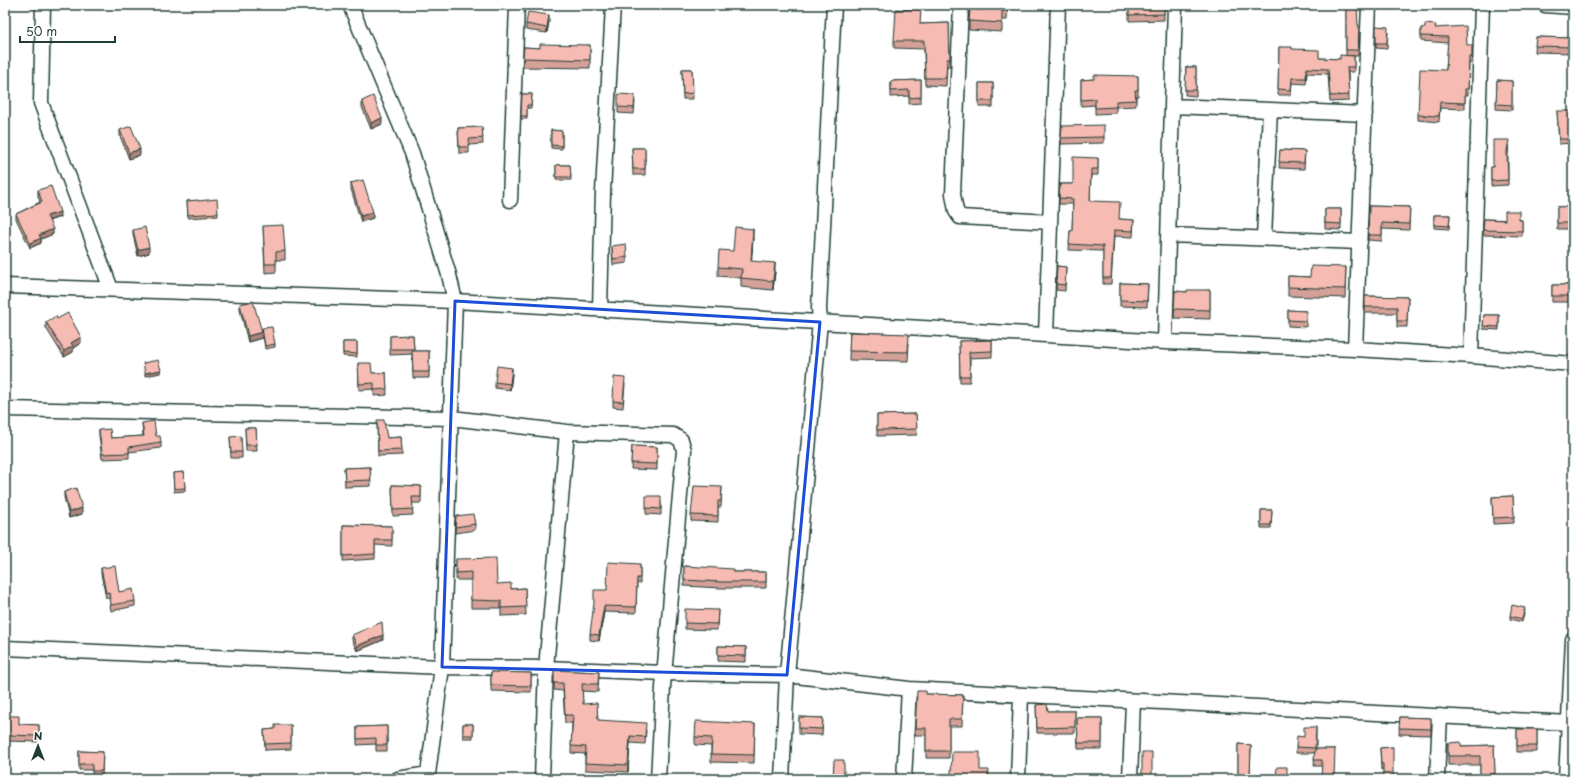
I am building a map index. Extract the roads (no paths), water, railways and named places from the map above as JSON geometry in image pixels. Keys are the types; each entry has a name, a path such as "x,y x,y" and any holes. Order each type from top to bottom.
{"street":[{"path":"43,5 41,103 111,289"},
{"path":"350,5 412,153 450,274 455,301 442,667 428,774 398,779"},
{"path":"510,200 518,5"},
{"path":"600,309 603,192 613,5"},
{"path":"782,779 787,675 820,322 819,308 834,5"},
{"path":"962,5 953,194 956,211 960,217 1050,222"},
{"path":"1046,335 1058,5"},
{"path":"1165,342 1175,5"},
{"path":"1355,348 1369,5"},
{"path":"1471,356 1482,5"},
{"path":"1545,5 1573,6"},
{"path":"1172,106 1365,114"},
{"path":"1264,237 1270,110"},
{"path":"1168,235 1264,237 1360,242"},
{"path":"5,286 455,301 1165,342 1355,348 1573,364"},
{"path":"5,409 452,418 567,432 673,435 681,440 684,450 664,672 658,779"},
{"path":"542,779 546,668 567,432"},
{"path":"1566,779 1573,639"},
{"path":"5,648 442,667 546,668 787,675 909,689 1570,723"},
{"path":"904,779 909,689"},
{"path":"1018,779 1021,695"},
{"path":"1130,779 1133,701"},
{"path":"1437,779 1440,716"}]}
